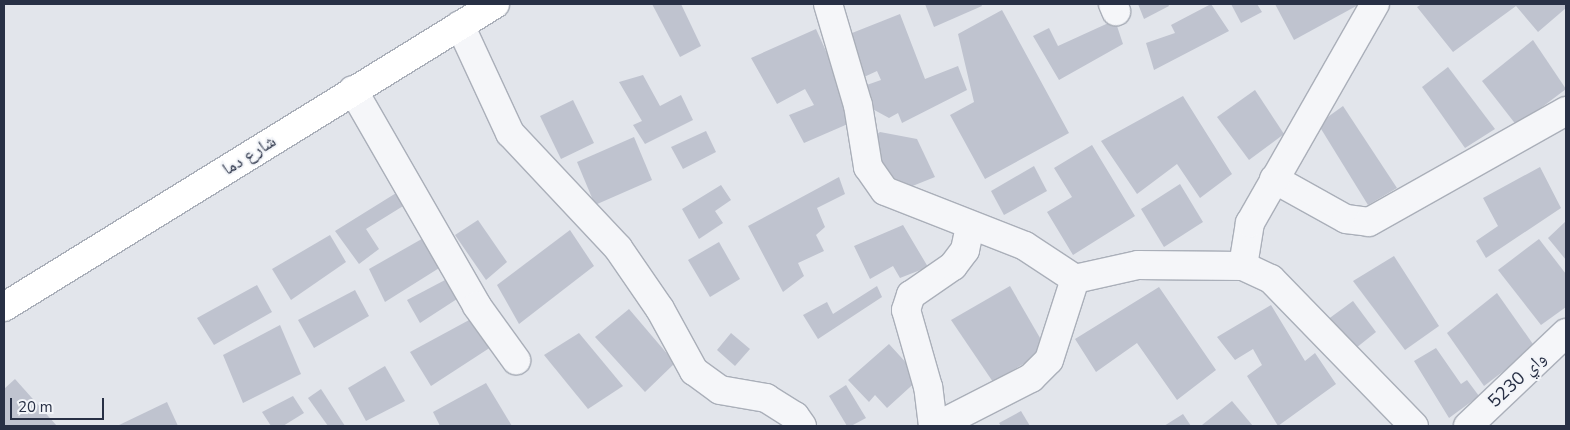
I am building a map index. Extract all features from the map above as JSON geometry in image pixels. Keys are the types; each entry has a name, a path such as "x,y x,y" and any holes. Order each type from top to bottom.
{"main road":[{"name":"شارع دما","path":"4,307 495,4"}],"street":[{"path":"828,4 858,105 868,167 885,191 1025,246 1075,279 1138,265 1243,266 1271,279 1414,426"},
{"path":"1243,266 1250,222 1375,4"},
{"path":"460,25 510,133 618,248 694,371 720,390 766,398 793,423"},
{"path":"354,90 477,306 516,360"},
{"path":"1274,179 1346,219 1369,222 1566,111"},
{"path":"933,426 928,387 906,310 911,295 953,266 965,250 970,226"},
{"path":"937,426 1031,378 1049,360 1075,279"},
{"name":"واي 5230","path":"1468,426 1566,333"}],"building":[{"path":"652,4 681,4 701,46 680,57"},
{"path":"925,4 981,4 982,6 934,27"},
{"path":"1138,4 1168,4 1169,6 1144,19"},
{"path":"1211,4 1229,31 1154,70 1146,43 1175,33 1171,25"},
{"path":"1231,4 1257,4 1262,12 1241,23"},
{"path":"1275,4 1360,4 1294,40"},
{"path":"1422,4 1566,4 1566,8 1538,32 1516,6 1453,52 1417,7"},
{"path":"1002,10 1069,133 985,179 950,115 974,102 958,34"},
{"path":"900,14 925,79 958,66 967,90 902,123 898,113 889,118 867,106 861,87 881,80 877,71 864,77 847,35"},
{"path":"1115,20 1123,44 1059,80 1033,36 1049,28 1058,46"},
{"path":"816,29 857,120 804,143 789,115 814,105 805,89 777,104 751,58"},
{"path":"1533,40 1566,89 1517,126 1482,81"},
{"path":"1448,67 1495,129 1465,148 1422,87"},
{"path":"643,75 660,106 681,95 693,120 645,144 633,125 642,121 619,82"},
{"path":"1255,90 1284,134 1249,160 1217,117"},
{"path":"1183,96 1232,174 1200,198 1177,164 1137,194 1101,141"},
{"path":"573,100 594,143 561,159 540,116"},
{"path":"1343,106 1397,188 1368,205 1318,124"},
{"path":"706,131 716,152 683,169 671,147"},
{"path":"880,132 917,139 935,177 895,193 870,139"},
{"path":"634,137 652,180 595,205 577,162"},
{"path":"1092,145 1135,216 1073,255 1047,212 1072,197 1054,168"},
{"path":"1034,166 1047,191 1004,215 991,191"},
{"path":"1540,167 1561,208 1486,258 1476,241 1498,226 1483,198"},
{"path":"839,177 845,194 817,208 825,227 816,235 824,251 798,263 804,276 783,292 748,226"},
{"path":"1180,184 1203,222 1164,247 1141,209"},
{"path":"721,185 731,200 715,211 723,223 699,239 682,209"},
{"path":"401,190 408,203 366,229 379,249 359,264 335,231"},
{"path":"478,220 507,262 486,280 455,235"},
{"path":"1566,221 1566,260 1548,238"},
{"path":"903,225 928,267 900,278 893,266 870,279 854,246"},
{"path":"570,230 594,266 519,324 497,285"},
{"path":"330,235 346,262 291,300 272,269"},
{"path":"427,236 444,265 385,302 369,269"},
{"path":"1539,239 1566,274 1566,307 1541,325 1498,270"},
{"path":"719,242 740,279 710,297 688,260"},
{"path":"1394,256 1439,326 1405,350 1353,281"},
{"path":"445,280 457,299 420,323 407,300"},
{"path":"257,285 272,312 214,345 197,318"},
{"path":"877,286 882,297 818,339 803,315 827,302 833,314"},
{"path":"1010,286 1047,350 993,382 951,320"},
{"path":"1159,287 1216,370 1177,400 1137,343 1096,372 1075,339"},
{"path":"355,290 369,316 314,348 298,320"},
{"path":"1497,293 1535,347 1484,386 1447,333"},
{"path":"1353,301 1376,332 1351,352 1327,320"},
{"path":"1271,305 1305,361 1315,353 1336,384 1278,426 1247,376 1262,365 1253,349 1235,360 1217,337"},
{"path":"629,309 675,363 645,392 595,337"},
{"path":"471,319 491,347 431,386 410,352"},
{"path":"280,325 301,374 243,403 223,355"},
{"path":"579,333 623,386 588,409 544,355"},
{"path":"731,333 750,349 735,366 717,350"},
{"path":"889,344 920,378 887,408 875,395 869,402 848,380"},
{"path":"1436,348 1461,384 1467,380 1479,396 1449,418 1414,361"},
{"path":"385,366 405,401 366,421 348,388"},
{"path":"15,379 57,426 4,426 4,389"},
{"path":"486,383 512,426 440,426 433,412"},
{"path":"846,385 866,418 851,426 847,426 829,396"},
{"path":"321,389 345,426 328,426 308,398"},
{"path":"293,396 304,413 283,426 271,426 262,412"},
{"path":"1232,401 1253,426 1202,425"},
{"path":"167,402 178,426 117,426"},
{"path":"1021,411 1030,426 1001,426 999,423"},
{"path":"1183,414 1191,426 1164,426"}]}
